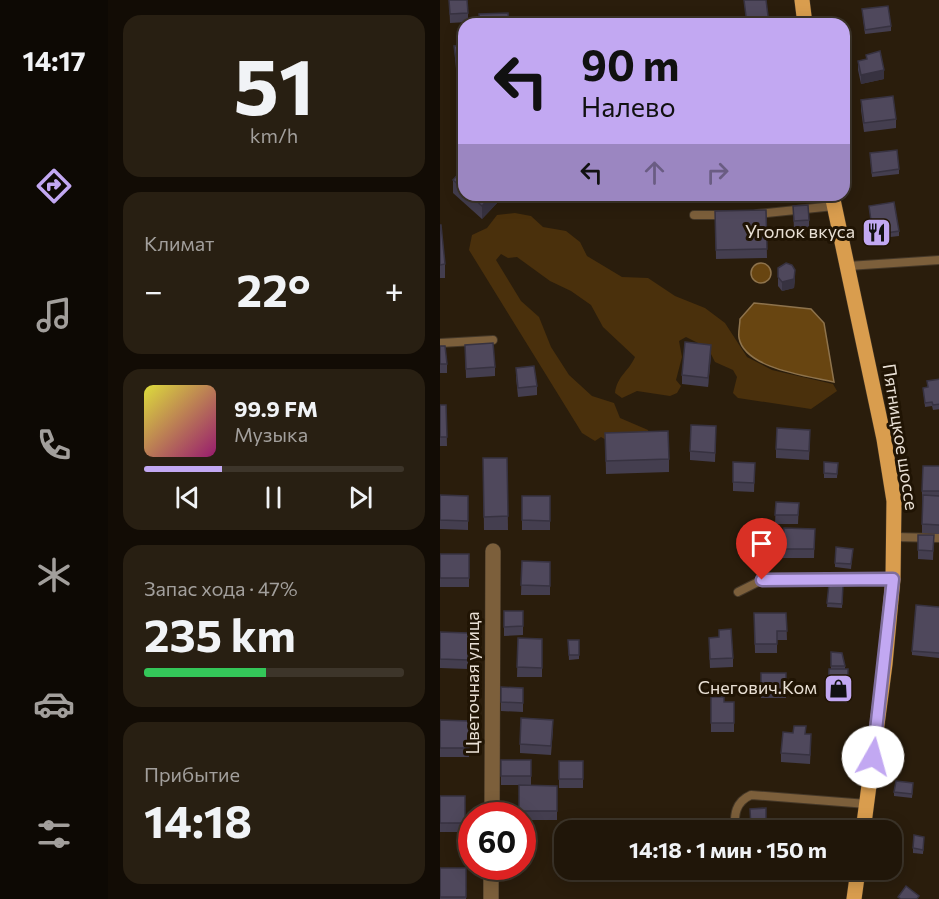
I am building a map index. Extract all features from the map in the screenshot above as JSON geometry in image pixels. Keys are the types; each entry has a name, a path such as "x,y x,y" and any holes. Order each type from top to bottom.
{"main road":[{"path":"802,0 804,18"},
{"name":"Пятницкое шоссе","path":"833,201 884,440 894,501 893,579 865,820"},
{"path":"854,899 857,880"}],"street":[{"name":"Цветочная улица","path":"492,802 493,550"},
{"path":"491,880 491,899"}],"lane":[{"path":"694,215 777,213 833,201"},
{"path":"848,266 940,260"},
{"path":"440,343 493,340"},
{"path":"894,537 940,538"},
{"path":"738,592 762,580 893,579"},
{"path":"734,820 737,806 743,798 751,795 867,804"}],"shaded area":[{"path":"515,213 531,216 543,227 566,231 580,242 587,256 622,277 648,278 675,296 705,308 725,323 747,357 772,370 833,384 837,391 811,409 738,398 733,393 737,377 733,370 715,362 708,348 686,337 679,341 682,357 676,380 681,386 677,393 670,396 637,391 622,398 615,393 616,387 635,357 603,327 591,305 571,291 550,281 517,257 508,258 501,254 496,260 521,301 539,317 551,347 569,375 592,396 614,403 620,418 648,430 650,438 608,441 601,437 595,441 582,433 469,250 472,235 487,228 497,215"},
{"path":"757,263 765,263 771,269 771,277 765,283 757,283 751,277 751,269"},
{"path":"754,303 811,309 824,323 834,382 795,374 765,364 744,349 739,338 740,319"}],"building":[{"path":"449,0 467,0 468,13 450,14"},
{"path":"744,0 766,0 768,18 746,18"},
{"path":"888,6 891,26 865,30 862,9"},
{"path":"508,13 509,18 479,18 479,14"},
{"path":"454,46 458,46 458,60 456,60"},
{"path":"880,51 884,70 861,75 858,61 867,59 866,55"},
{"path":"893,96 896,119 864,123 861,100"},
{"path":"897,150 899,169 872,173 870,153"},
{"path":"458,175 458,184 453,180"},
{"path":"477,201 487,201 482,206"},
{"path":"894,202 899,231 873,235 869,206"},
{"path":"808,205 809,220 794,221 793,206"},
{"path":"766,210 767,249 716,250 715,211"},
{"path":"440,225 445,264 440,265"},
{"path":"786,263 792,265 795,270 794,279 782,282 778,277 778,268"},
{"path":"685,342 711,345 708,378 682,375"},
{"path":"493,343 495,367 466,369 465,345"},
{"path":"440,346 445,346 447,364 440,364"},
{"path":"534,366 537,386 518,388 516,368"},
{"path":"940,379 940,404 925,403 923,388 928,387 927,381"},
{"path":"440,405 446,405 447,437 440,437"},
{"path":"691,425 716,426 715,453 690,451"},
{"path":"777,428 810,430 809,451 776,449"},
{"path":"668,431 669,459 606,461 605,433"},
{"path":"483,458 507,458 508,516 484,517"},
{"path":"733,462 755,463 754,483 733,482"},
{"path":"824,462 838,463 837,474 824,473"},
{"path":"923,466 940,466 940,491 922,491"},
{"path":"440,495 468,496 468,521 440,520"},
{"path":"923,495 940,496 940,525 922,524"},
{"path":"522,496 550,496 550,521 522,520"},
{"path":"776,502 799,503 798,515 775,515"},
{"path":"784,528 815,529 814,549 783,549"},
{"path":"918,535 934,535 933,551 918,550"},
{"path":"836,547 853,549 851,564 835,563"},
{"path":"440,554 469,554 469,578 440,578"},
{"path":"522,561 550,562 550,586 521,585"},
{"path":"829,584 843,585 842,604 827,603"},
{"path":"916,605 940,607 940,653 912,651"},
{"path":"504,611 523,611 523,626 504,627"},
{"path":"754,613 786,613 787,631 777,631 777,644 755,644"},
{"path":"731,629 733,658 710,659 709,638 719,637 719,630"},
{"path":"440,632 468,633 468,660 440,659"},
{"path":"518,638 542,639 542,668 517,667"},
{"path":"568,640 579,640 579,655 569,655"},
{"path":"831,652 842,653 845,666 831,666"},
{"name":"Снегович.Ком","path":"829,669 848,669 847,698 828,697"},
{"path":"761,673 786,673 786,689 761,689"},
{"path":"501,687 523,688 523,703 501,702"},
{"path":"711,697 724,697 724,702 734,702 734,723 711,723"},
{"path":"521,718 553,720 551,746 520,744"},
{"path":"440,720 469,721 469,748 440,748"},
{"path":"794,726 806,726 805,734 811,734 810,755 781,753 783,732 793,733"},
{"path":"501,760 531,760 531,776 501,776"},
{"path":"559,761 583,761 583,779 559,779"},
{"path":"896,781 913,783 912,794 894,792"},
{"path":"519,785 557,786 557,811 536,811 536,802 519,802"},
{"path":"440,796 465,796 465,802 458,802 458,823 440,823"},
{"path":"766,808 766,820 751,820 750,809"},
{"path":"914,835 924,837 923,850 913,848"},
{"path":"440,868 458,868 458,880 466,880 466,897 440,897"},
{"path":"906,886 919,896 917,899 898,897"}],"place":[{"name":"Уголок вкуса","path":"876,232"},
{"name":"Снегович.Ком","path":"838,688"}],"route":[{"path":"762,580 893,579 873,757"}]}
